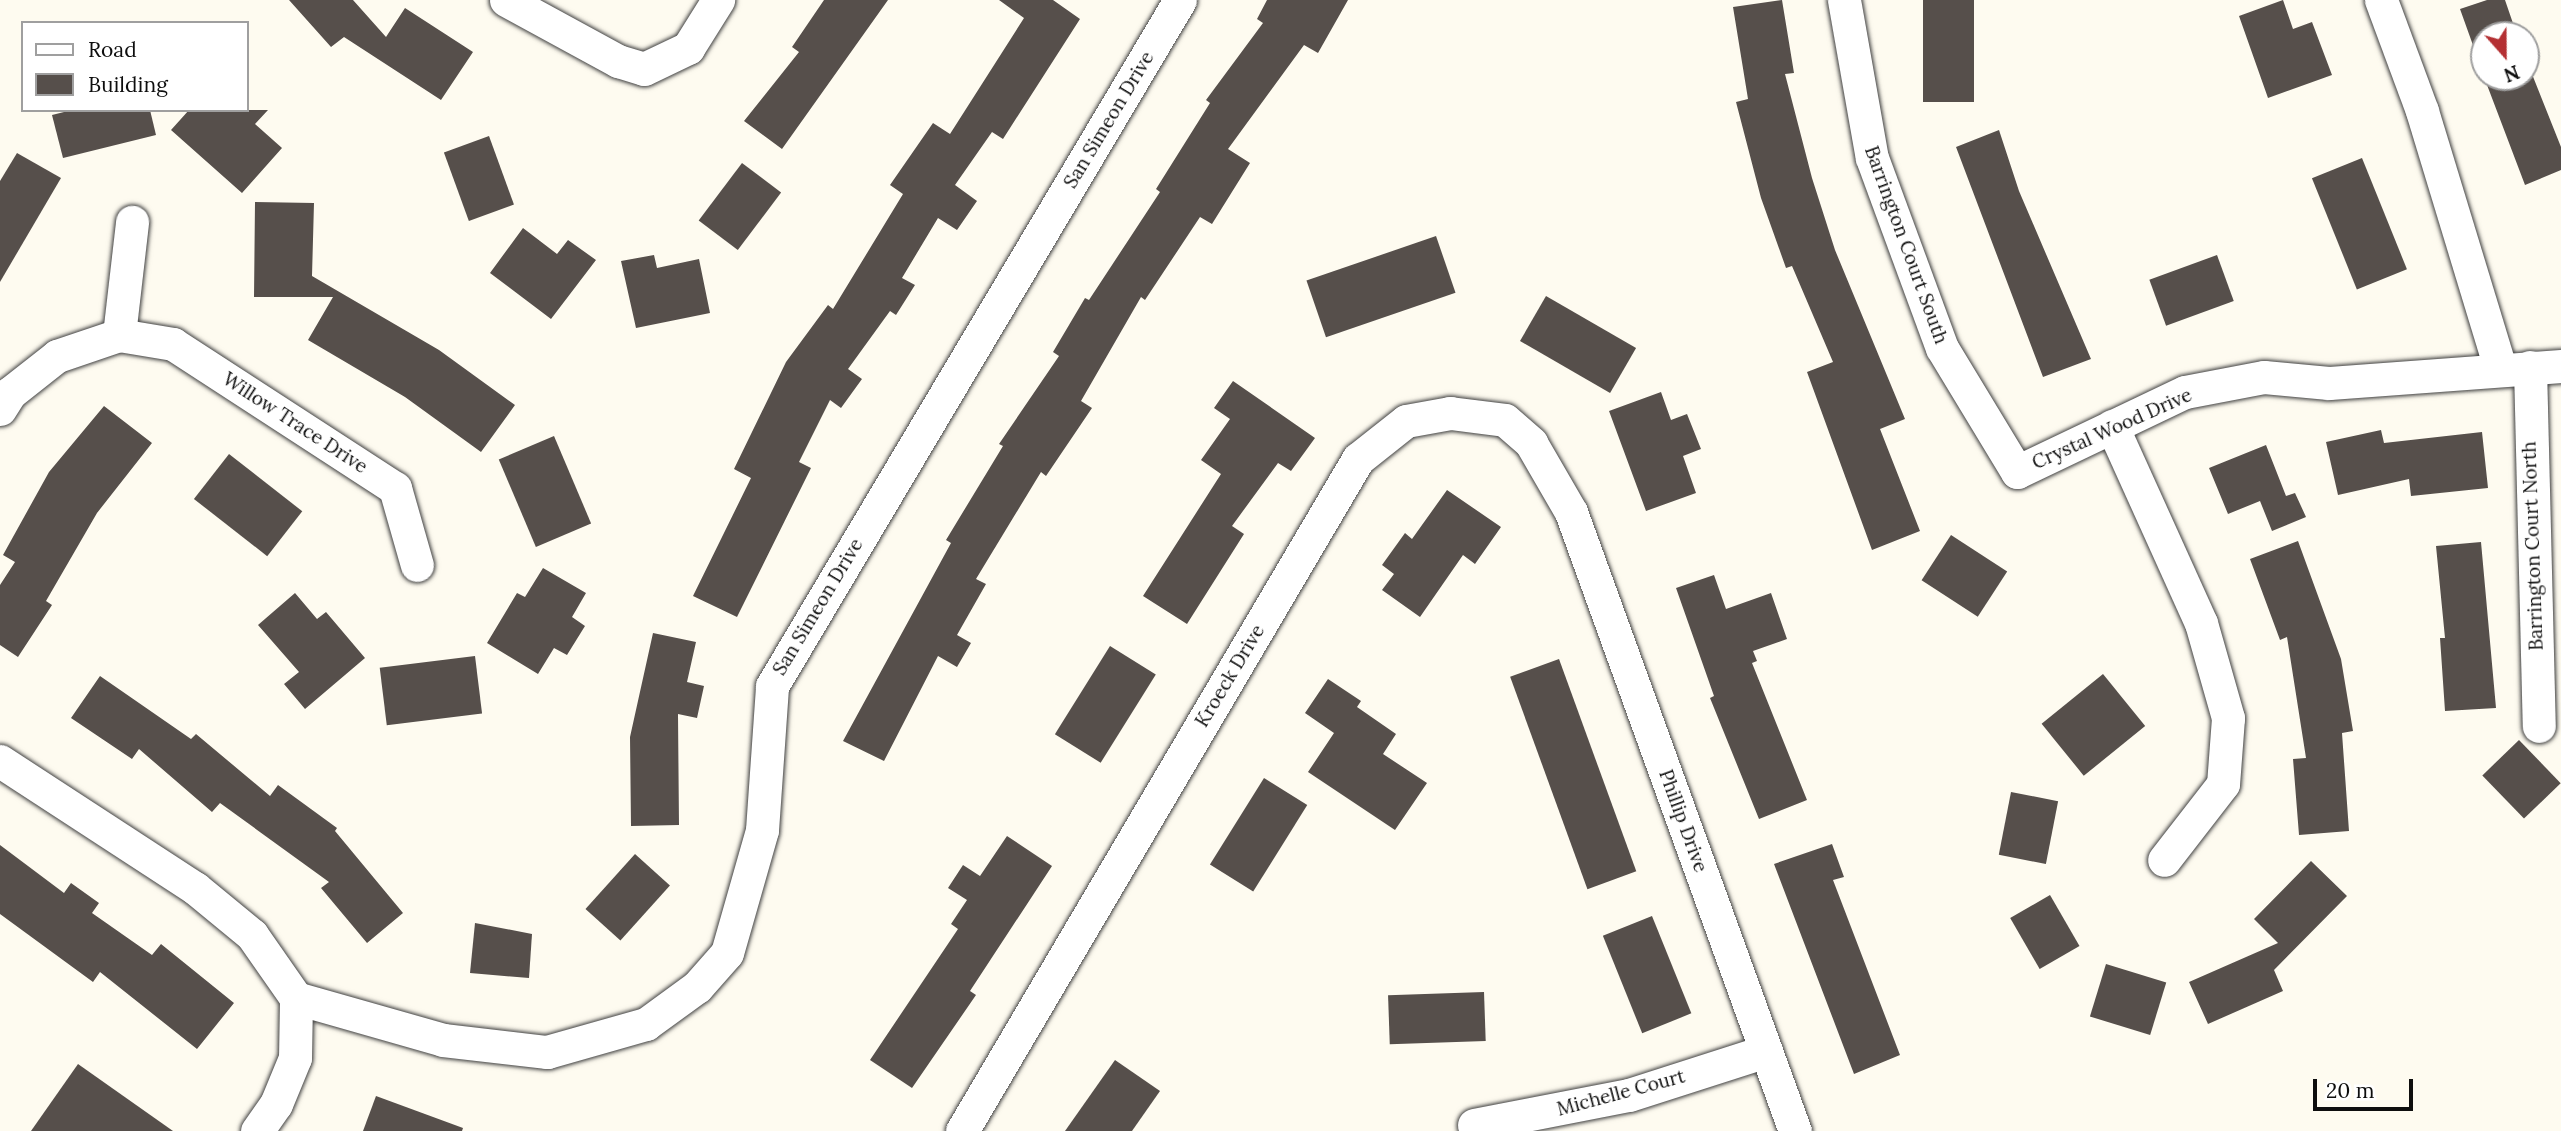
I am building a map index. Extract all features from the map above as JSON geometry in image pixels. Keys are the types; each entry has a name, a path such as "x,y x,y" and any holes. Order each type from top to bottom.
{"street":[{"path":"506,0 618,61 644,69 688,47 718,0"},
{"name":"San Simeon Drive","path":"296,998 443,1040 547,1052 646,1024 697,987 727,953 762,830 772,686 1180,0"},
{"name":"Barrington Court South","path":"1844,0 1872,158 1942,348 2017,472"},
{"path":"2381,0 2421,111 2530,367"},
{"path":"119,335 132,222"},
{"name":"Willow Trace Drive","path":"0,409 10,393 57,356 119,335 173,344 395,488 417,565"},
{"name":"Crystal Wood Drive","path":"2017,472 2185,392 2264,377 2329,383 2530,367"},
{"name":"Barrington Court North","path":"2530,367 2539,726"},
{"name":"Kroeck Drive","path":"962,1131 1359,459 1406,421 1450,413 1505,420 1531,443 1571,512"},
{"path":"2112,426 2201,623 2228,718 2223,784 2164,860"},
{"name":"Phillip Drive","path":"1571,512 1795,1131"},
{"path":"0,761 195,888 252,935 296,998 295,1058 276,1104 257,1131"},
{"name":"Michelle Court","path":"1474,1125 1629,1095 1766,1051"}],"building":[{"path":"289,0 353,0 386,37 405,8 473,52 441,100 344,37 331,47"},
{"path":"824,0 888,0 782,149 744,121 799,52 792,47"},
{"path":"999,0 1053,0 1080,19 1003,139 992,132 955,185 977,201 957,230 938,218 902,278 915,285 896,315 890,311 848,369 862,379 841,408 830,400 799,462 811,468 737,617 693,596 751,478 734,469 786,362 828,305 833,309 903,194 890,185 933,123 950,134 1024,18"},
{"path":"1267,0 1348,0 1318,53 1304,45 1228,149 1250,163 1212,224 1200,217 1145,300 1141,297 1081,401 1092,408 1046,476 1041,472 976,579 986,584 957,635 971,643 957,667 938,656 884,761 843,741 951,543 946,540 1003,446 999,444 1059,356 1053,352 1085,298 1089,300 1160,192 1156,189 1210,103 1206,100 1263,23 1257,19"},
{"path":"1782,0 1794,73 1785,74 1812,178 1835,250 1905,419 1880,429 1920,531 1872,550 1807,372 1833,362 1792,266 1786,268 1761,198 1736,102 1748,99 1733,7"},
{"path":"1923,0 1974,0 1974,102 1923,102"},
{"path":"2283,0 2293,29 2312,22 2332,75 2268,98 2239,16"},
{"path":"2487,0 2505,0 2512,21 2470,21 2470,37 2460,9"},
{"path":"2489,91 2539,91 2561,147 2561,170 2525,185"},
{"path":"268,110 255,124 282,148 242,193 171,130 187,112"},
{"path":"64,112 150,112 156,135 63,158 52,115"},
{"path":"1999,130 2019,191 2091,359 2043,377 1956,147"},
{"path":"489,136 514,205 469,221 444,152"},
{"path":"17,153 61,178 0,282 0,181"},
{"path":"2362,158 2407,269 2357,289 2312,178"},
{"path":"742,163 781,192 738,250 699,221"},
{"path":"255,202 314,203 312,276 439,350 515,405 481,452 405,397 308,340 333,297 254,297"},
{"path":"523,228 557,254 568,240 596,260 551,319 490,273"},
{"path":"1436,236 1456,293 1326,337 1306,281"},
{"path":"654,255 657,268 699,259 710,313 636,328 621,261"},
{"path":"2217,255 2234,301 2166,326 2149,280"},
{"path":"1546,296 1636,348 1610,393 1520,341"},
{"path":"1233,381 1315,438 1291,471 1278,463 1232,526 1244,534 1187,624 1143,596 1221,474 1201,460 1230,419 1214,408"},
{"path":"1661,392 1671,420 1687,414 1701,449 1683,456 1696,493 1646,511 1609,411"},
{"path":"104,406 152,443 97,513 46,601 52,605 18,657 0,645 0,585 15,562 3,555 49,472"},
{"path":"2381,430 2384,443 2482,432 2488,488 2411,496 2409,479 2338,495 2326,442"},
{"path":"554,436 591,523 536,547 499,459"},
{"path":"2266,445 2286,496 2295,493 2306,517 2272,531 2260,501 2228,514 2209,468"},
{"path":"229,454 302,511 267,556 194,499"},
{"path":"1447,490 1501,527 1475,564 1463,555 1420,617 1382,590 1394,574 1382,565 1405,533 1412,539"},
{"path":"1951,535 2007,571 1978,617 1922,580"},
{"path":"2298,541 2341,659 2353,731 2342,733 2349,831 2299,835 2293,759 2306,758 2287,637 2280,640 2250,559"},
{"path":"2481,542 2496,708 2445,711 2440,638 2445,638 2436,546"},
{"path":"543,568 586,593 572,617 585,626 567,655 554,648 538,674 487,643 517,593 525,597"},
{"path":"1714,575 1726,609 1771,593 1787,639 1753,651 1757,661 1752,663 1807,800 1759,819 1710,698 1714,696 1676,588"},
{"path":"295,593 317,619 326,612 365,658 305,709 284,684 299,672 258,625"},
{"path":"653,633 696,642 687,682 704,686 697,718 678,714 679,825 631,826 630,737"},
{"path":"1110,646 1156,675 1101,763 1055,734"},
{"path":"475,656 482,714 387,725 380,668"},
{"path":"1559,659 1636,871 1587,889 1510,677"},
{"path":"2103,674 2145,726 2084,776 2042,724"},
{"path":"100,676 191,739 196,734 270,796 278,785 337,828 335,831 403,913 367,943 321,888 329,882 220,803 212,812 139,749 132,759 71,718"},
{"path":"1328,679 1361,701 1357,707 1396,734 1383,754 1427,783 1395,830 1308,772 1334,733 1305,713"},
{"path":"2519,740 2561,783 2524,819 2482,775"},
{"path":"1264,778 1307,805 1253,892 1210,865"},
{"path":"2011,792 2058,801 2046,864 1999,855"},
{"path":"1007,836 1052,866 970,991 976,995 912,1088 870,1060 958,929 951,924 967,900 948,888 963,865 980,876"},
{"path":"1832,844 1844,877 1833,880 1900,1055 1854,1074 1774,864"},
{"path":"0,845 64,893 71,883 99,903 92,913 152,955 161,944 234,1003 197,1049 100,972 93,982 0,914"},
{"path":"635,854 670,885 620,940 585,909"},
{"path":"2311,861 2347,896 2274,970 2283,991 2208,1024 2189,982 2278,943 2254,919"},
{"path":"2050,895 2080,946 2040,969 2010,918"},
{"path":"1652,916 1691,1013 1642,1033 1603,936"},
{"path":"475,923 532,934 529,978 470,973"},
{"path":"2106,964 2166,982 2150,1035 2090,1017"},
{"path":"1484,992 1486,1041 1390,1044 1388,995"},
{"path":"1115,1060 1160,1091 1132,1131 1065,1131"},
{"path":"78,1064 173,1131 31,1131"},
{"path":"376,1096 463,1128 462,1131 363,1131"}]}
